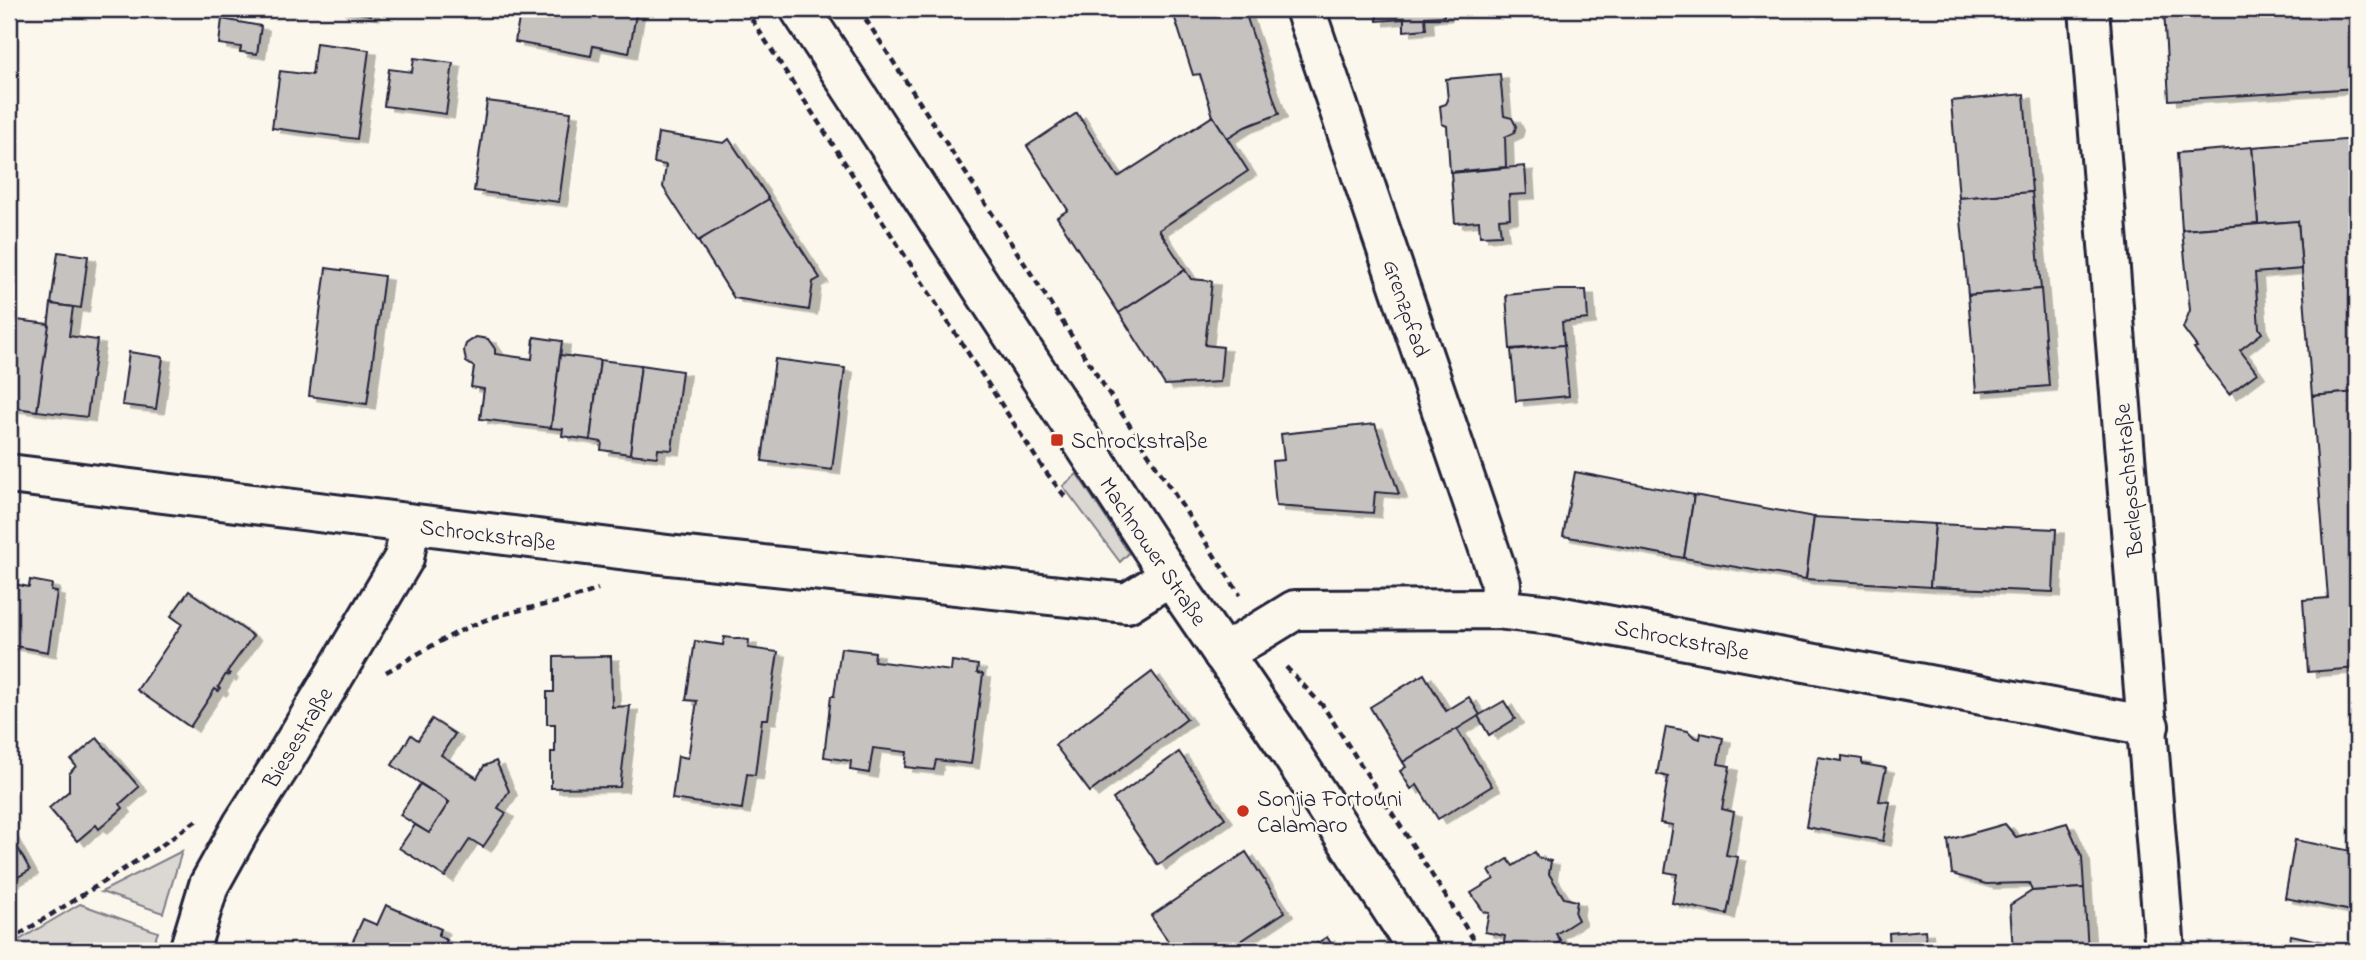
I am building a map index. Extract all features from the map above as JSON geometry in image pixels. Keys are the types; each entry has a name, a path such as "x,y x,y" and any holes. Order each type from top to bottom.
{"street":[{"name":"Machnower Straße","path":"800,9 1170,576 1281,737 1419,951"},
{"name":"Grenzpfad","path":"1305,9 1501,584 1496,609"},
{"name":"Berlepschstraße","path":"2090,9 2165,951"},
{"name":"Schrockstraße","path":"9,474 668,555 1127,603 1170,576"},
{"name":"Biesestraße","path":"188,951 209,885 404,558 410,525"},
{"name":"Schrockstraße","path":"1223,654 1295,610 1496,609 1565,617 2149,726"}],"path":[{"path":"746,9 1042,467 1075,509"},
{"path":"859,9 1288,670 1323,706 1481,951"},
{"path":"380,675 485,620 578,597 603,587"},
{"path":"9,941 162,845 203,816"}],"shaded area":[{"path":"1077,474 1129,553 1120,562 1063,486"},
{"path":"182,851 163,913 101,892"},
{"path":"80,904 158,932 151,951 9,951 9,946"}],"building":[{"path":"336,9 372,9 371,15"},
{"path":"532,9 637,9 629,53 593,46 591,56 515,42 520,13 530,14"},
{"path":"1172,9 1244,9 1279,114 1245,127 1227,138 1213,116 1200,74 1193,75"},
{"path":"1376,9 1444,9 1444,16 1425,17 1426,29 1404,31 1404,19 1377,21"},
{"path":"2164,9 2357,9 2357,88 2169,100"},
{"path":"222,19 261,26 257,54 240,52 241,47 219,44"},
{"path":"316,43 369,50 357,139 272,128 280,71 312,75"},
{"path":"414,58 453,63 446,114 384,106 389,69 412,72"},
{"path":"1500,74 1504,116 1512,118 1516,126 1514,133 1505,137 1506,167 1450,172 1447,126 1442,124 1440,106 1448,100 1446,79"},
{"path":"2024,94 2032,192 1959,198 1951,101"},
{"path":"487,101 571,112 559,202 474,191"},
{"path":"1077,113 1118,177 1213,116 1248,171 1159,230 1185,270 1119,313 1057,217 1068,210 1027,146"},
{"path":"658,133 724,143 729,139 769,199 698,241 663,187 666,165 654,163"},
{"path":"2357,139 2357,392 2312,396 2298,221 2258,224 2252,147"},
{"path":"2252,147 2258,224 2182,230 2177,153"},
{"path":"1525,166 1527,194 1509,195 1510,218 1499,219 1501,235 1480,236 1479,221 1455,223 1451,173"},
{"path":"2032,192 2041,289 1968,295 1959,198"},
{"path":"769,199 820,278 813,282 809,310 734,298 698,241"},
{"path":"2298,221 2302,269 2255,273 2259,328 2262,333 2240,350 2257,373 2229,394 2194,348 2197,347 2183,328 2190,310 2182,230"},
{"path":"58,252 88,256 81,308 51,304"},
{"path":"326,268 384,276 367,404 309,396"},
{"path":"1185,270 1191,279 1212,281 1205,345 1223,347 1220,382 1165,385 1119,313"},
{"path":"2041,289 2049,386 1976,392 1968,295"},
{"path":"1586,290 1588,319 1562,322 1564,345 1510,349 1506,295"},
{"path":"51,304 73,307 69,336 97,340 87,417 37,411"},
{"path":"9,319 49,324 37,411 9,407"},
{"path":"476,337 488,339 495,349 495,354 532,359 534,337 562,341 551,428 480,419 484,389 471,387 474,367 466,362 464,350 466,344"},
{"path":"1564,345 1569,396 1516,401 1511,350"},
{"path":"129,352 163,357 156,409 122,405"},
{"path":"560,355 600,360 590,440 562,436 563,429 551,428"},
{"path":"775,359 845,368 832,470 762,461"},
{"path":"600,360 641,365 630,454 601,450 602,442 590,440"},
{"path":"641,365 682,371 672,450 658,449 657,457 630,454"},
{"path":"2357,392 2357,668 2308,672 2303,600 2328,598 2312,396"},
{"path":"1375,424 1399,494 1375,492 1373,513 1276,506 1272,461 1284,460 1281,434"},
{"path":"1575,472 1694,495 1684,558 1563,536"},
{"path":"1694,495 1814,517 1806,579 1684,558"},
{"path":"1814,517 1935,524 1930,587 1806,579"},
{"path":"1935,524 2056,529 2053,592 1930,587"},
{"path":"30,580 52,584 51,591 57,592 48,652 9,645 9,583 29,587"},
{"path":"189,591 253,636 227,672 230,674 226,674 218,687 220,689 215,689 190,727 137,690 182,624 171,616"},
{"path":"724,637 749,640 748,648 778,652 768,719 762,719 755,775 747,774 742,809 672,799 678,756 688,758 697,701 686,700 695,641 723,645"},
{"path":"841,648 875,652 874,661 951,671 952,661 978,665 977,673 983,674 971,764 936,760 934,770 905,767 907,752 873,748 869,773 850,770 851,761 824,757 831,696 834,696"},
{"path":"611,656 612,707 630,706 620,787 551,788 551,752 555,752 555,724 547,724 547,692 554,692 554,657"},
{"path":"1152,672 1187,719 1090,792 1055,745"},
{"path":"1424,674 1446,711 1469,697 1480,715 1403,762 1370,707"},
{"path":"1504,701 1515,719 1489,735 1478,716"},
{"path":"432,719 455,734 441,755 477,778 484,766 496,761 509,791 498,808 506,813 483,847 470,839 445,877 399,848 415,825 429,833 449,802 392,765 411,735 418,740"},
{"path":"1666,727 1688,731 1700,739 1701,733 1723,738 1718,764 1730,766 1722,809 1734,812 1726,855 1738,857 1727,914 1672,903 1677,874 1665,872 1673,825 1660,823 1668,777 1657,774"},
{"path":"1457,729 1492,786 1438,819 1417,785 1411,789 1400,771 1406,767 1403,762"},
{"path":"97,738 139,787 120,804 123,808 99,829 96,825 77,841 49,808 69,791 69,774 76,766 71,760"},
{"path":"1179,752 1225,818 1158,865 1113,799"},
{"path":"1842,756 1862,759 1862,764 1886,768 1879,801 1890,802 1883,841 1806,827 1818,757 1842,761"},
{"path":"420,784 449,802 429,833 400,815"},
{"path":"2067,823 2082,857 2084,888 2032,891 2029,883 1986,884 1952,874 1948,840 2005,824 2016,837"},
{"path":"9,832 30,870 9,882"},
{"path":"2295,840 2357,852 2357,912 2285,898"},
{"path":"1246,852 1285,912 1226,951 1175,951 1151,916"},
{"path":"1535,852 1538,858 1551,861 1549,874 1564,898 1577,901 1575,914 1578,920 1556,934 1561,941 1545,951 1540,951 1537,946 1530,951 1509,951 1504,942 1505,936 1485,932 1489,913 1484,912 1471,893 1494,879 1489,871 1508,859 1513,866"},
{"path":"2084,888 2088,951 2013,951 2010,905 2032,891"},
{"path":"386,905 441,929 438,936 447,940 441,951 365,951 351,945 363,919 377,925"},
{"path":"1925,930 1927,951 1890,951 1889,933"},
{"path":"2291,935 2357,949 2357,951 2288,951"},
{"path":"1327,937 1336,951 1305,951"}],"place":[{"name":"Schrockstraße","path":"1057,440"},
{"name":"Sonjia Fortouni Calamaro","path":"1243,811"}]}
